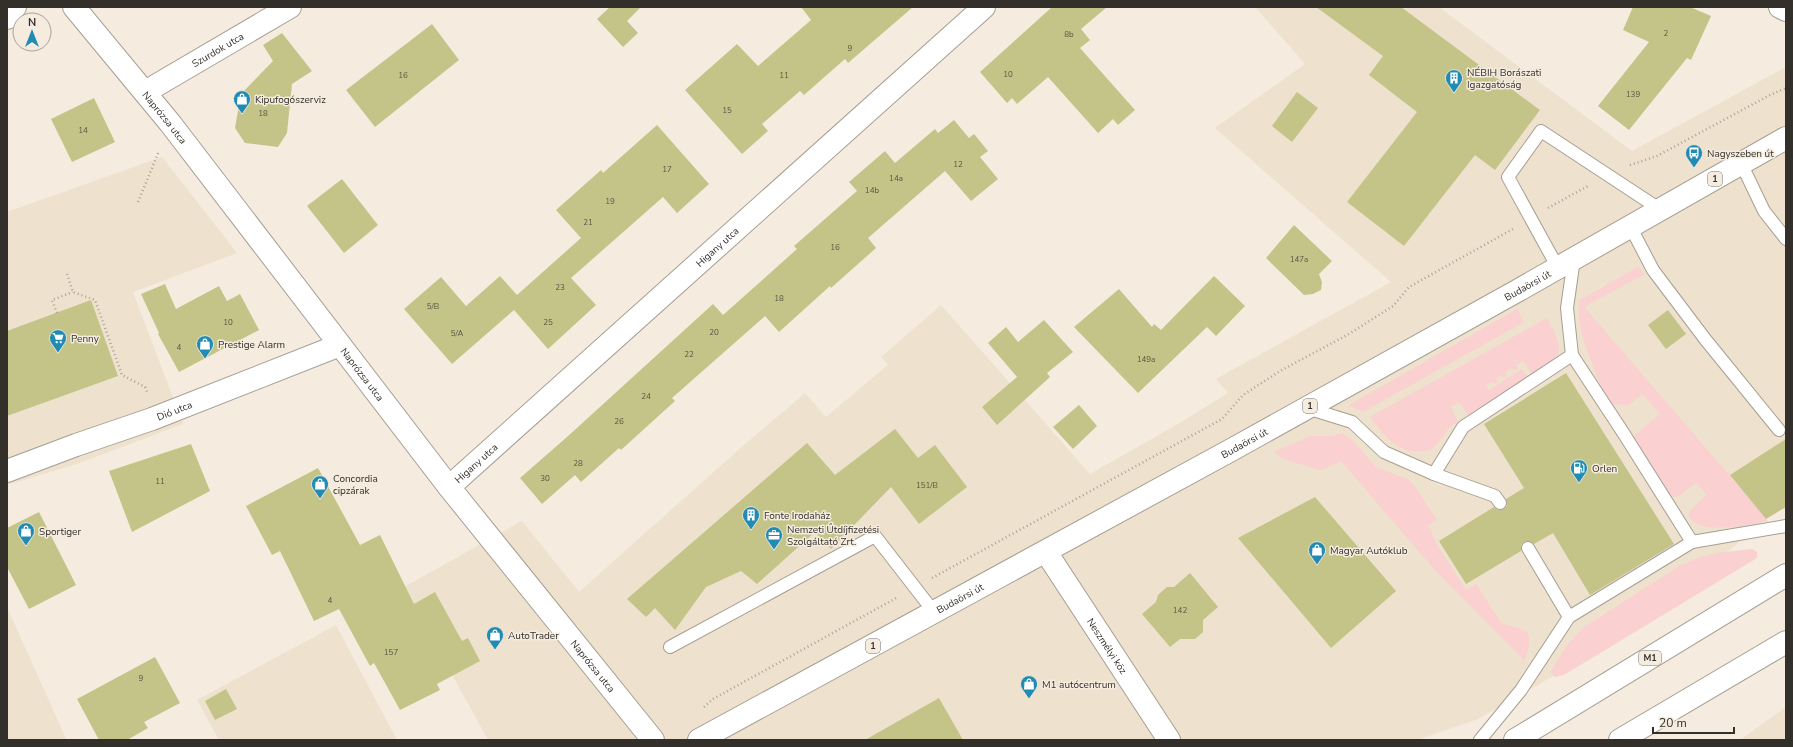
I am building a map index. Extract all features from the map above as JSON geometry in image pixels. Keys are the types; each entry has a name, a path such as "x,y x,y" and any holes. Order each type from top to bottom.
{"street":[{"path":"7,18 15,7"},
{"name":"Naprózsa utca","path":"74,7 170,123 449,487 653,740"},
{"name":"Higany utca","path":"449,487 984,7"},
{"path":"1780,7 1786,10"},
{"name":"Szurdok utca","path":"145,92 287,8"},
{"name":"Budaörsi út","path":"700,740 1307,408 1661,210 1786,138"},
{"name":"Dió utca","path":"7,471 152,419 340,345"},
{"name":"Neszmélyi köz","path":"1046,552 1169,740"},
{"name":"M1","path":"1515,740 1786,575"},
{"path":"1620,740 1786,642"}],"lane":[{"path":"1661,210 1541,131 1508,177 1531,218 1566,263 1567,308 1572,355 1692,542"},
{"path":"1742,163 1764,211 1786,239"},
{"path":"1630,226 1653,270 1705,339 1779,430"},
{"path":"1434,474 1463,427 1572,355"},
{"path":"1307,408 1352,422 1384,452 1434,474 1495,496 1500,503"},
{"path":"1480,740 1521,690 1569,616 1692,542 1786,526"},
{"path":"670,647 875,536 934,612"},
{"path":"1528,548 1569,616"}],"path":[{"path":"698,712 713,699 1222,418 1243,395 1280,371 1349,334 1393,306 1409,287 1621,168 1657,156 1770,95 1786,88"},
{"path":"138,202 170,123"},
{"path":"67,274 73,292"},
{"path":"57,313 52,300 73,292 95,300 122,375 145,387"}],"shaded area":[{"path":"1255,7 1439,7 1632,151 1786,67 1786,507 1766,519 1641,626 1478,719 1417,740 488,740 404,587 522,521 579,592 736,452 805,393 826,417 888,365 881,357 941,305 1090,474 1178,424 1228,393 1216,379 1391,282 1215,128 1305,64"},
{"path":"162,157 237,253 133,292 183,424 77,464 7,485 7,212"},
{"path":"1638,267 1645,274 1584,307 1768,521 1725,527 1702,526 1693,522 1688,515 1690,511 1707,495 1696,483 1679,496 1674,497 1668,493 1656,479 1633,437 1660,414 1642,394 1629,405 1611,404 1608,402 1583,338 1580,324 1580,300"},
{"path":"1517,309 1524,322 1363,412 1350,406 1351,404"},
{"path":"1547,318 1557,338 1559,349 1554,362 1533,375 1523,361 1516,365 1518,368 1514,371 1512,368 1505,372 1507,376 1504,377 1502,375 1496,379 1498,382 1494,384 1492,382 1486,385 1489,390 1522,369 1528,378 1468,415 1459,402 1451,407 1458,422 1450,427 1437,444 1431,449 1426,451 1406,450 1392,442 1370,417"},
{"path":"1342,433 1352,440 1376,467 1409,480 1414,485 1437,520 1428,525 1437,545 1466,590 1476,584 1500,621 1527,632 1529,640 1528,649 1526,658 1522,665 1523,659 1435,570 1341,461 1320,471 1285,459 1274,452 1310,436 1333,436"},
{"path":"1752,549 1757,552 1757,558 1564,675 1555,677 1551,672 1565,648 1583,628 1681,565 1716,553"},
{"path":"7,607 63,732 67,740 7,740"},
{"path":"336,625 397,740 219,740 197,700"},
{"path":"1786,707 1786,740 1740,740"}],"building":[{"path":"610,7 641,7 627,21 638,33 623,47 597,19"},
{"path":"801,7 913,7 848,63 845,59 804,95 800,91 762,124 768,131 742,154 685,90 737,44 758,66 811,20"},
{"path":"1052,7 1107,7 1081,29 1090,40 1080,48 1135,110 1118,125 1113,119 1098,133 1048,77 1017,104 1012,98 1007,103 980,72"},
{"path":"1316,7 1401,7 1540,110 1495,170 1475,155 1404,246 1347,202 1417,112 1369,75 1383,56"},
{"path":"1633,7 1690,7 1711,16 1691,60 1687,58 1629,130 1598,106 1649,42 1623,30"},
{"path":"432,24 459,60 375,127 346,90"},
{"path":"282,33 312,71 292,84 287,133 278,147 245,143 235,128 241,94 273,61 263,45"},
{"path":"1297,92 1318,108 1292,142 1272,126"},
{"path":"94,98 115,142 72,162 51,119"},
{"path":"954,120 969,138 974,134 988,151 980,157 998,179 971,201 945,171 868,238 876,248 831,288 830,286 779,332 765,316 672,398 675,401 621,450 619,448 581,482 575,475 542,504 520,478 713,304 723,315 797,249 794,246 857,191 849,182 885,151 895,163 935,129 938,133"},
{"path":"657,125 709,184 677,213 663,197 571,278 596,305 548,349 514,310 452,364 404,309 441,277 466,306 500,276 517,295 581,238 556,210 601,170 603,173"},
{"path":"342,179 378,225 344,253 307,206"},
{"path":"1294,225 1332,261 1319,274 1322,282 1321,290 1313,294 1304,295 1266,258"},
{"path":"1214,276 1245,306 1216,336 1207,327 1138,393 1074,327 1119,289 1152,327 1154,324 1161,330"},
{"path":"165,284 176,309 219,286 227,301 240,294 259,330 179,372 158,334 159,333 141,294"},
{"name":"Penny","path":"91,300 118,376 7,416 7,331"},
{"path":"1668,310 1686,334 1666,349 1648,325"},
{"path":"1044,320 1073,352 1047,373 1050,377 997,425 982,407 1017,377 988,343 1006,327 1018,342"},
{"path":"1566,373 1674,544 1590,595 1553,533 1534,544 1528,541 1524,542 1521,545 1521,551 1466,584 1439,541 1494,507 1497,510 1504,509 1507,506 1506,499 1524,488 1484,424"},
{"path":"1079,405 1097,426 1073,449 1053,427"},
{"name":"Fonte Irodaház","path":"895,429 918,458 935,445 967,487 919,524 891,487 831,549 815,532 757,584 741,571 706,587 675,630 655,608 646,617 627,599 807,443 835,475"},
{"path":"1786,439 1786,507 1766,519 1730,475"},
{"path":"191,444 210,491 132,532 109,471"},
{"path":"318,468 360,545 380,535 414,604 435,592 462,641 468,638 480,661 437,684 440,690 400,710 374,663 370,666 339,609 314,621 280,551 272,555 246,506"},
{"name":"Magyar Autóklub","path":"1315,497 1396,591 1331,648 1238,538"},
{"path":"39,512 76,585 29,609 7,567 7,528"},
{"path":"1190,573 1218,607 1203,620 1203,632 1195,639 1180,639 1170,647 1142,614 1156,602 1158,595 1167,587 1174,587"},
{"path":"155,657 180,703 144,722 148,728 127,740 99,740 77,699"},
{"path":"226,689 237,709 215,720 205,701"},
{"path":"939,698 963,740 865,740"}],"place":[{"name":"NÉBIH Borászati Igazgatóság","path":"1454,93"},
{"name":"Kipufogószerviz","path":"242,114"},
{"name":"Nagyszeben út","path":"1694,168"},
{"name":"Penny","path":"58,353"},
{"name":"Prestige Alarm","path":"205,359"},
{"name":"Orlen","path":"1579,483"},
{"name":"Concordia cipzárak","path":"320,499"},
{"name":"Fonte Irodaház","path":"751,530"},
{"name":"Sportiger","path":"26,546"},
{"name":"Nemzeti Űtdíjfizetési Szolgáltató Zrt.","path":"774,550"},
{"name":"Magyar Autóklub","path":"1317,565"},
{"name":"AutoTrader","path":"495,650"},
{"name":"M1 autócentrum","path":"1029,699"}]}
